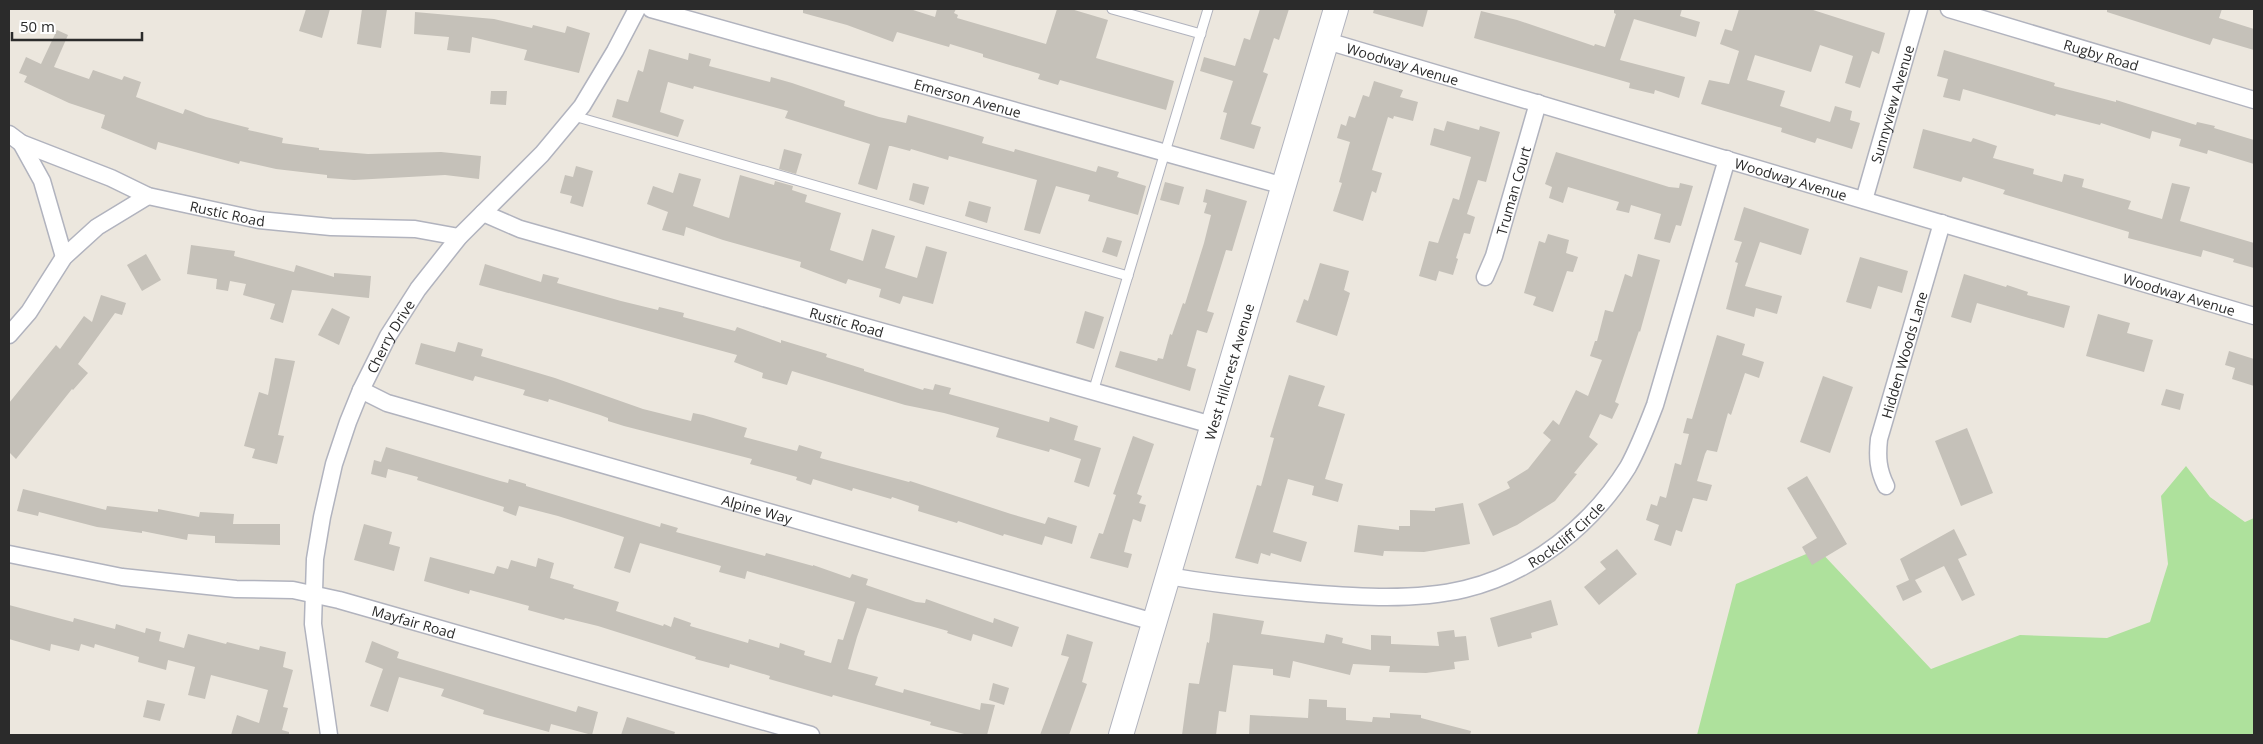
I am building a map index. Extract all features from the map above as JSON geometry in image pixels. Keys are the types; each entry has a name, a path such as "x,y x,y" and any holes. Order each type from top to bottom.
{"street":[{"name":"Cherry Drive","path":"328,735 313,624 315,560 334,464 361,390 388,336 418,289 459,237 542,154 574,116 591,94 638,9"},
{"name":"Emerson Avenue","path":"651,9 1284,186"},
{"name":"West Hillcrest Avenue","path":"1121,735 1336,9"},
{"name":"Sunnyview Avenue","path":"1864,200 1919,9"},
{"name":"Rugby Road","path":"1949,9 2254,100"},
{"name":"Woodway Avenue","path":"1326,41 2254,316"},
{"name":"Truman Court","path":"1485,277 1494,256 1538,103"},
{"name":"Rustic Road","path":"15,139 111,178 148,196 259,220 331,227 415,229 459,237"},
{"path":"15,139 42,181 64,257"},
{"name":"Rockcliff Circle","path":"1168,576 1227,586 1332,595 1417,595 1463,589 1482,584 1529,563 1571,534 1602,502 1628,466 1641,441 1655,405 1727,159"},
{"path":"9,335 29,312 64,257 98,227 148,196"},
{"name":"Rustic Road","path":"483,213 520,229 1212,425"},
{"name":"Hidden Woods Lane","path":"1886,486 1880,474 1877,456 1879,439 1942,223"},
{"name":"Alpine Way","path":"361,390 395,406 1154,622"},
{"name":"Mayfair Road","path":"9,554 122,577 236,589 293,590 314,594 811,735"}],"lane":[{"path":"1112,9 1201,34"},
{"path":"1093,392 1208,9"},
{"path":"574,116 1128,276"}],"green space":[{"path":"2186,466 2210,497 2245,522 2254,518 2254,735 1697,735 1736,584 1818,549 1931,669 2020,635 2107,638 2150,622 2168,564 2161,496"}],"building":[{"path":"306,9 330,9 322,38 299,31"},
{"path":"362,9 387,9 381,48 357,44"},
{"path":"803,9 910,9 935,17 937,9 956,9 954,13 958,15 957,18 1046,44 1057,9 1071,9 1108,20 1096,58 1174,81 1166,110 1060,80 1058,85 1038,79 1040,74 983,57 983,54 950,44 949,47 897,32 893,42 847,25 803,13"},
{"path":"1260,9 1289,9 1279,40 1274,38 1263,72 1268,74 1251,124 1261,127 1254,149 1220,139 1227,113 1223,112 1233,81 1200,71 1204,57 1235,66 1244,38 1250,40"},
{"path":"1374,9 1428,9 1423,27 1373,13"},
{"path":"1614,9 1682,9 1680,16 1700,22 1696,37 1634,19 1620,60 1685,77 1679,98 1655,90 1654,94 1629,88 1630,83 1474,38 1481,11 1517,20 1594,46 1595,44 1605,47 1616,14"},
{"path":"1739,9 1810,9 1885,33 1879,54 1872,51 1860,88 1845,83 1853,56 1820,45 1811,72 1755,55 1747,80 1785,91 1780,106 1830,122 1835,106 1852,111 1850,120 1860,123 1852,149 1817,138 1815,143 1781,132 1782,128 1701,104 1709,80 1729,84 1739,51 1720,44 1725,29 1732,31"},
{"path":"2107,9 2222,9 2219,18 2254,29 2254,50 2213,38 2210,45 2107,12"},
{"path":"415,12 494,19 532,28 533,25 565,33 567,26 590,33 579,73 524,60 527,50 472,37 470,53 447,50 449,37 414,34"},
{"path":"57,30 68,35 54,67 89,79 93,70 122,80 124,76 141,82 136,97 183,114 185,109 206,117 249,128 248,130 283,138 282,143 319,148 319,150 368,154 441,152 481,156 479,179 445,175 354,180 327,178 327,175 276,169 240,161 239,164 158,142 156,150 101,128 105,115 69,103 24,82 27,76 19,73 26,57 41,64"},
{"path":"649,49 688,60 689,53 711,59 709,66 770,82 771,77 792,83 845,101 844,106 879,117 906,123 908,115 984,137 982,143 1014,152 1015,149 1096,172 1098,166 1119,172 1117,177 1146,186 1138,215 1088,201 1090,195 1056,186 1040,234 1024,230 1037,180 949,156 948,160 911,149 910,151 891,146 889,146 877,190 858,184 870,144 785,118 788,111 694,86 693,89 668,82 660,112 684,120 678,137 612,117 617,99 628,102 638,70 643,72"},
{"path":"1944,50 2055,83 2054,86 2116,102 2116,100 2196,125 2197,122 2215,126 2214,128 2254,140 2254,164 2208,150 2207,154 2179,146 2181,139 2152,131 2150,139 2101,123 2100,125 2056,114 2055,116 1963,89 1960,101 1943,97 1948,79 1937,76"},
{"path":"1374,81 1403,90 1400,97 1418,102 1413,121 1394,116 1393,119 1388,117 1372,170 1382,173 1376,193 1372,191 1363,221 1333,211 1342,183 1339,182 1350,142 1337,138 1341,124 1346,126 1349,116 1355,118 1363,95 1369,97"},
{"path":"491,91 507,91 506,105 490,104"},
{"path":"1447,121 1479,130 1480,126 1500,132 1486,182 1478,180 1467,214 1475,217 1470,234 1464,233 1453,275 1439,271 1436,281 1419,276 1429,241 1438,243 1453,198 1459,200 1471,157 1430,145 1434,128 1444,131"},
{"path":"1923,129 1971,142 1973,138 1997,146 1993,158 2034,169 2033,174 2062,182 2064,174 2084,179 2082,187 2131,201 2128,209 2162,219 2172,183 2190,187 2180,221 2254,243 2254,268 2233,262 2234,259 2203,250 2201,257 2128,238 2129,232 2003,194 2005,190 1963,177 1961,182 1913,168"},
{"path":"784,149 802,154 796,174 779,169"},
{"path":"1556,152 1669,187 1679,188 1680,183 1693,186 1681,226 1676,225 1670,243 1654,239 1661,214 1631,205 1629,213 1616,210 1619,202 1568,187 1563,203 1549,198 1552,187 1545,184"},
{"path":"576,166 593,171 583,207 570,203 572,196 560,193 565,175 573,177"},
{"path":"679,173 701,179 693,206 729,218 740,175 774,185 775,181 793,186 792,190 807,195 805,202 841,213 830,250 863,261 872,229 895,236 885,268 917,278 926,246 947,252 933,304 903,296 900,304 879,297 881,289 848,279 846,284 800,267 801,262 723,240 686,227 684,236 662,230 668,212 647,204 653,186 673,193"},
{"path":"1165,182 1184,187 1179,205 1160,200"},
{"path":"913,183 929,187 924,205 909,200"},
{"path":"1206,189 1247,201 1232,251 1226,250 1207,311 1214,313 1207,333 1197,330 1187,366 1196,369 1190,391 1115,367 1120,351 1157,361 1158,358 1163,359 1170,334 1172,335 1183,303 1185,304 1204,243 1211,215 1204,213 1207,203 1203,202"},
{"path":"969,201 991,207 987,223 965,216"},
{"path":"1744,207 1809,229 1801,255 1760,242 1745,286 1782,296 1777,314 1756,308 1754,317 1726,309 1738,263 1735,262 1742,242 1734,240"},
{"path":"1548,234 1569,240 1566,253 1578,257 1573,272 1567,271 1553,312 1533,305 1536,297 1524,293 1539,241 1545,243"},
{"path":"1107,237 1122,241 1117,257 1102,252"},
{"path":"191,245 235,251 234,256 294,272 296,265 334,277 334,273 371,276 369,298 292,290 283,323 270,319 275,304 243,295 246,284 230,281 228,291 216,289 217,279 187,274"},
{"path":"146,254 161,280 142,291 127,265"},
{"path":"1638,254 1660,260 1640,332 1615,402 1619,404 1612,419 1600,414 1589,437 1598,444 1574,473 1577,474 1555,501 1517,525 1493,536 1478,504 1510,488 1507,482 1528,469 1551,440 1543,433 1553,420 1559,425 1576,390 1588,396 1602,360 1590,356 1595,341 1597,341 1605,310 1613,312 1625,274 1632,277"},
{"path":"1860,257 1908,271 1902,293 1878,286 1871,309 1846,302"},
{"path":"1320,263 1349,271 1344,290 1350,293 1337,336 1296,322 1304,299 1308,301"},
{"path":"485,264 541,282 543,274 559,278 557,283 658,310 659,307 684,313 683,317 735,331 737,327 781,343 781,340 827,354 826,357 923,390 924,388 933,390 935,384 951,388 949,394 1049,422 1050,417 1078,426 1074,440 1101,448 1089,487 1074,482 1081,459 1050,449 1049,452 996,437 999,428 905,405 792,371 787,385 762,378 763,373 734,362 737,355 479,285"},
{"path":"1964,274 2028,292 2027,295 2070,306 2064,328 1977,303 1971,323 1951,317"},
{"path":"101,295 126,303 122,315 115,313 78,364 88,373 72,389 16,459 9,452 9,403 56,345 60,349 84,316 92,322"},
{"path":"332,308 350,317 339,345 318,335"},
{"path":"1085,311 1104,317 1094,349 1076,343"},
{"path":"2098,314 2130,323 2127,333 2153,340 2144,372 2086,356"},
{"path":"1717,335 1745,344 1742,355 1764,362 1759,378 1745,373 1731,415 1728,413 1717,452 1707,450 1705,454 1697,481 1712,485 1707,501 1693,498 1682,532 1676,530 1671,546 1654,540 1659,525 1646,520 1651,504 1657,506 1660,496 1666,498 1675,463 1681,465 1689,434 1683,433 1687,418 1692,419"},
{"path":"458,342 483,349 481,356 555,378 643,409 691,421 693,413 703,415 747,428 744,437 797,451 799,445 822,452 820,458 910,481 1045,524 1048,517 1077,526 1072,544 1045,536 1042,545 1004,534 1003,536 958,521 957,523 918,511 919,506 892,497 891,499 853,488 852,491 813,479 811,485 796,480 797,477 750,464 752,459 624,426 608,421 608,418 600,415 549,399 548,402 523,395 525,390 475,376 473,381 415,364 421,343 455,352"},
{"path":"2229,351 2254,359 2254,386 2232,379 2235,368 2225,365"},
{"path":"275,358 295,361 278,435 284,436 277,464 252,458 255,449 244,446 259,392 268,395"},
{"path":"1289,375 1325,386 1318,406 1345,414 1325,479 1343,484 1338,502 1312,495 1314,486 1288,479 1273,532 1307,542 1301,562 1271,553 1270,556 1261,553 1258,564 1235,558 1257,485 1261,486 1274,438 1270,437"},
{"path":"1823,376 1853,387 1830,453 1800,442"},
{"path":"2166,389 2184,394 2180,410 2161,405"},
{"path":"1967,428 1993,493 1961,506 1935,441"},
{"path":"1133,436 1154,444 1137,494 1142,496 1139,503 1146,505 1141,522 1133,519 1124,552 1132,554 1128,568 1090,558 1099,533 1103,534 1116,495 1113,494"},
{"path":"386,447 500,481 508,483 509,479 526,484 526,486 660,527 661,523 678,528 676,532 765,556 766,553 813,565 850,578 852,574 868,579 866,585 916,602 925,603 926,599 993,623 994,618 1019,627 1012,647 973,634 971,641 947,633 948,631 867,608 857,637 848,669 878,677 875,685 903,693 904,689 980,710 981,703 995,705 987,735 968,735 930,725 931,722 769,679 770,676 730,664 729,668 695,659 696,657 598,626 565,618 564,620 528,610 529,606 470,590 469,594 424,581 430,557 494,574 497,566 508,569 511,560 536,567 538,558 554,563 550,578 574,585 573,588 619,602 616,611 671,627 674,617 691,623 690,626 748,643 749,639 779,648 780,643 805,651 804,655 831,663 838,639 843,640 855,602 747,571 745,579 719,572 721,566 640,543 630,573 614,568 624,537 519,506 516,516 503,511 504,507 417,480 418,477 388,469 386,478 371,474 374,460 381,462"},
{"path":"1807,476 1847,544 1812,565 1802,547 1817,538 1787,488"},
{"path":"23,489 106,510 107,506 158,512 158,509 199,517 200,512 234,514 233,524 280,524 280,545 215,543 215,536 188,534 187,540 142,531 142,533 97,527 39,512 38,516 17,511"},
{"path":"1463,503 1470,544 1424,552 1384,551 1383,556 1354,552 1358,525 1399,530 1399,526 1410,526 1410,510 1435,511 1435,508"},
{"path":"364,524 392,532 389,544 400,547 394,571 354,560"},
{"path":"1954,529 1967,555 1958,559 1975,595 1962,601 1944,566 1915,580 1922,592 1903,601 1896,586 1909,580 1900,559"},
{"path":"1617,549 1637,574 1599,605 1584,587 1606,569 1600,562"},
{"path":"1551,600 1558,625 1531,633 1532,638 1498,647 1490,618"},
{"path":"9,605 73,622 74,618 115,629 116,624 145,633 146,628 161,632 159,641 184,648 188,634 226,644 227,642 259,650 260,646 286,652 283,667 293,670 283,707 288,708 282,730 289,732 289,735 231,735 237,715 259,723 268,690 211,675 205,699 188,695 195,667 168,660 166,670 138,662 139,657 95,644 94,648 81,644 79,651 51,644 50,651 9,639"},
{"path":"1213,613 1264,621 1261,634 1324,643 1326,634 1343,638 1342,643 1371,650 1371,635 1391,636 1391,644 1439,646 1437,632 1454,630 1455,637 1466,636 1469,660 1454,662 1455,669 1426,673 1389,672 1390,666 1353,664 1350,675 1293,661 1290,678 1273,675 1273,669 1233,665 1226,712 1219,711 1216,735 1182,735 1189,683 1199,684 1207,642 1209,643"},
{"path":"1067,634 1093,642 1082,682 1087,684 1069,735 1040,735 1069,657 1061,655"},
{"path":"372,641 399,652 397,658 576,712 578,706 598,712 592,735 551,724 549,732 483,714 484,710 441,696 444,689 399,677 388,712 370,706 383,669 365,662"},
{"path":"993,683 1009,688 1004,705 989,700"},
{"path":"1309,699 1327,700 1327,707 1346,708 1346,720 1372,722 1373,717 1390,718 1390,713 1421,715 1421,718 1471,731 1470,735 1249,735 1250,715 1308,718"},
{"path":"147,700 165,704 160,721 143,717"},
{"path":"627,717 675,732 674,735 621,735"}]}
